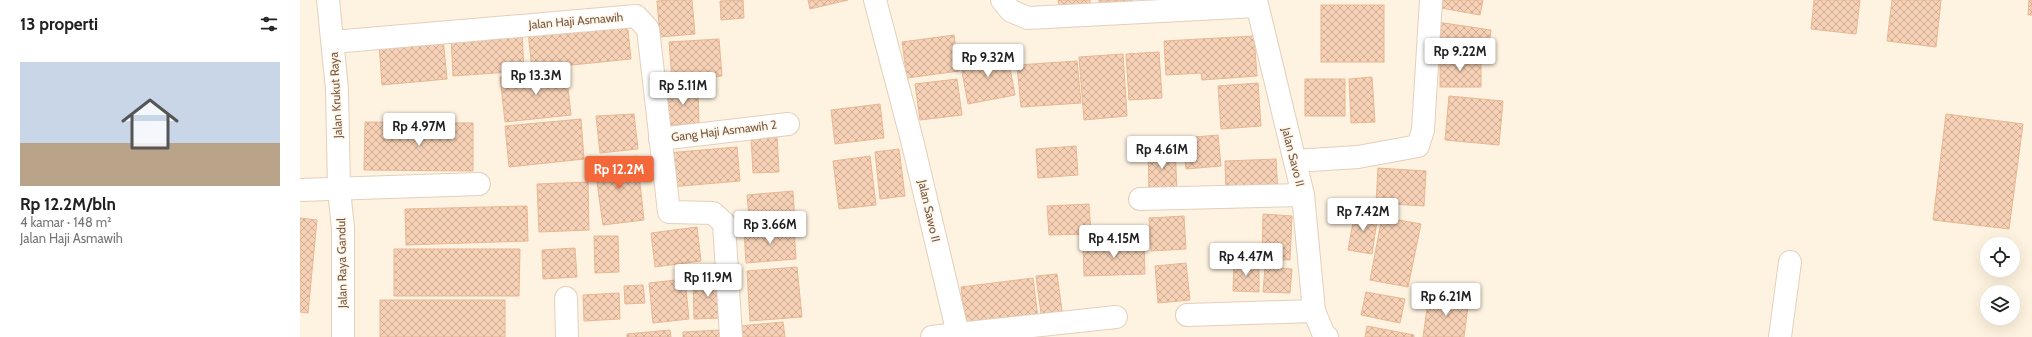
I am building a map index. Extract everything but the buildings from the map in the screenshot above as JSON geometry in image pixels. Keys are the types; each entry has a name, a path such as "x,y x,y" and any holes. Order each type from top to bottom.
{"street":[{"name":"Jalan Krukut Raya","path":"328,0 336,88 339,190"},
{"name":"Jalan Sawo II","path":"875,0 912,140 958,334"},
{"path":"1002,0 1011,11 1028,18 1256,3"},
{"path":"1295,161 1358,157 1418,146 1423,130 1431,0"},
{"name":"Jalan Savo II","path":"1256,3 1277,95 1303,195 1314,311 1324,335 1327,337"},
{"name":"Jalan Haji Asmawih","path":"333,42 636,16 648,29 669,212 713,212 724,223 731,337"},
{"name":"Gang Haji Asmawih 2","path":"660,139 788,124"},
{"path":"300,190 339,190 480,184"},
{"name":"Jalan Raya Gandul","path":"339,190 343,228 343,337"},
{"path":"1140,199 1303,195"},
{"path":"1780,337 1790,262"},
{"path":"566,298 567,337"},
{"path":"1187,315 1314,311"},
{"path":"932,337 1116,317"}]}
